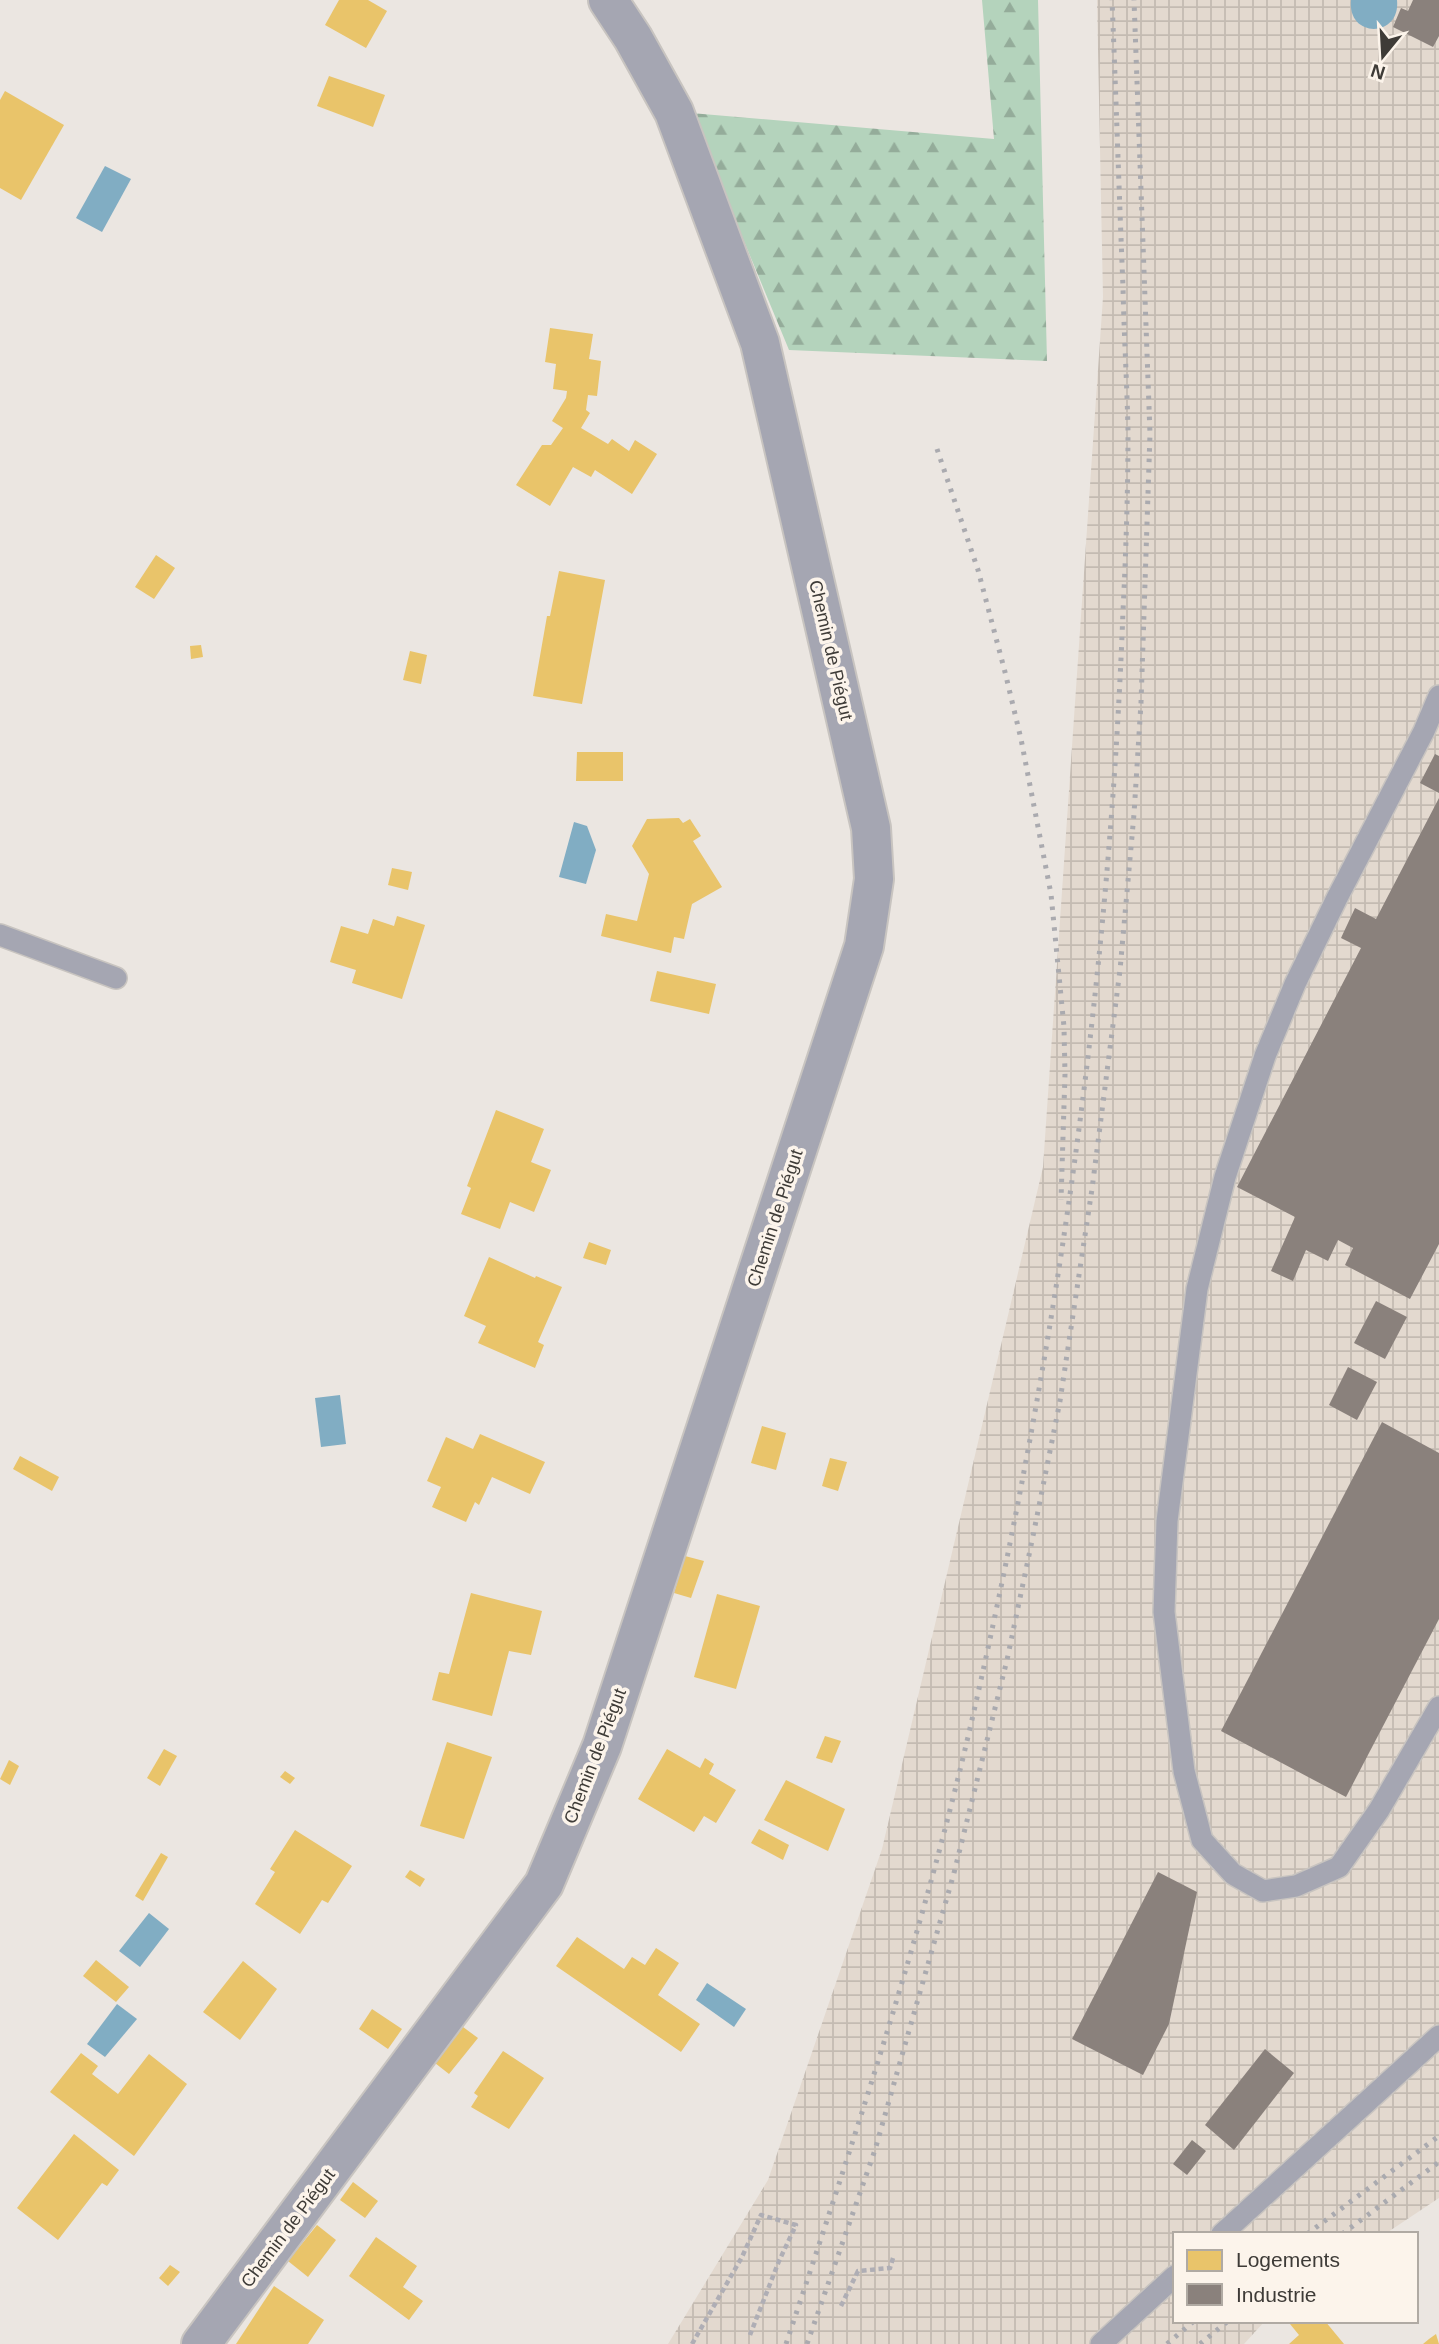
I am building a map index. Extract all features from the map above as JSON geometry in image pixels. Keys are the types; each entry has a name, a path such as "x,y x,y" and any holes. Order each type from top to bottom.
{"street":[{"name":"Chemin de Piégut","path":"201,2344 544,1884 602,1746 864,946 874,879 871,828 760,343 674,112 633,38 608,0"}],"lane":[{"path":"1439,696 1424,731 1295,984 1265,1056 1225,1177 1197,1289 1167,1521 1164,1612 1184,1771 1202,1840 1233,1874 1263,1891 1296,1886 1339,1867 1379,1810 1439,1707"},
{"path":"0,935 116,978"},
{"path":"1224,2232 1439,2036"},
{"path":"1101,2344 1173,2278"}],"path":[{"path":"692,2344 742,2257 761,2215 796,2225 750,2335"},
{"path":"841,2306 858,2271 890,2268 893,2258"}],"shaded area":[{"path":"1097,0 1439,0 1439,2198 1388,2232 1173,2232 1173,2323 1263,2323 1244,2344 668,2344 768,2180 882,1849 1043,1167 1103,297"}],"green space":[{"path":"982,0 1038,0 1047,361 789,350 691,113 994,139"}],"water":[{"path":"1351,0 1397,0 1396,13 1391,22 1383,27 1365,27 1357,22 1352,13"},
{"path":"105,166 131,179 102,232 76,218"},
{"path":"574,822 587,826 596,850 586,884 559,877"},
{"path":"340,1395 346,1444 321,1447 315,1398"},
{"path":"149,1913 169,1929 140,1967 119,1951"},
{"path":"707,1983 746,2009 734,2027 696,2000"},
{"path":"117,2004 137,2019 105,2057 87,2044"}],"building: Logements":[{"path":"339,0 368,0 387,11 366,48 325,25"},
{"path":"329,76 385,95 373,127 317,106"},
{"path":"5,91 64,125 21,200 0,188 0,100"},
{"path":"550,328 593,334 589,359 601,361 597,396 588,395 586,410 590,413 581,428 608,444 612,439 629,451 635,440 657,454 632,494 595,470 591,477 573,467 550,506 516,485 542,445 551,445 563,428 552,421 566,398 567,391 553,389 556,364 545,362"},
{"path":"156,555 175,568 154,599 135,587"},
{"path":"559,571 605,580 582,704 533,696 547,616 550,616"},
{"path":"201,645 203,657 191,659 190,646"},
{"path":"410,651 427,655 421,684 403,680"},
{"path":"577,752 623,752 623,781 576,781"},
{"path":"679,818 683,823 690,819 701,836 693,841 722,887 692,904 684,939 674,937 671,953 601,936 606,914 637,921 649,874 632,846 647,819"},
{"path":"392,868 412,872 408,890 388,885"},
{"path":"397,916 425,925 402,999 352,983 356,970 330,962 341,926 368,934 373,919 394,926"},
{"path":"657,971 716,984 709,1014 650,1001"},
{"path":"496,1110 544,1129 531,1162 551,1170 534,1212 510,1202 500,1229 461,1214 471,1188 467,1186"},
{"path":"589,1242 611,1250 606,1265 583,1258"},
{"path":"489,1257 562,1287 538,1342 544,1345 535,1368 478,1343 486,1326 464,1316"},
{"path":"762,1426 786,1433 776,1470 751,1463"},
{"path":"480,1434 545,1462 530,1494 492,1477 479,1505 475,1502 466,1522 432,1507 441,1487 427,1481 446,1437 473,1449"},
{"path":"20,1456 59,1477 52,1491 13,1469"},
{"path":"830,1458 847,1462 838,1491 822,1486"},
{"path":"685,1556 704,1561 691,1598 674,1593"},
{"path":"471,1593 542,1611 531,1655 509,1651 492,1716 432,1700 439,1672 449,1674"},
{"path":"717,1594 760,1606 736,1689 694,1677"},
{"path":"825,1736 841,1741 832,1763 816,1758"},
{"path":"447,1742 492,1757 464,1839 420,1826"},
{"path":"164,1749 177,1756 160,1786 147,1778"},
{"path":"667,1749 700,1768 705,1758 714,1764 709,1774 736,1790 716,1823 704,1816 694,1832 638,1799"},
{"path":"9,1760 19,1766 10,1785 0,1779"},
{"path":"285,1771 295,1778 290,1784 280,1777"},
{"path":"786,1780 845,1809 828,1851 764,1820"},
{"path":"759,1829 789,1845 783,1860 751,1843"},
{"path":"295,1830 352,1866 328,1903 322,1900 300,1934 255,1904 275,1872 270,1869"},
{"path":"161,1853 168,1857 143,1901 135,1896"},
{"path":"410,1870 425,1879 420,1887 405,1877"},
{"path":"577,1937 624,1969 632,1957 645,1965 656,1948 679,1963 658,1995 700,2024 681,2052 556,1966"},
{"path":"96,1960 129,1987 116,2002 83,1976"},
{"path":"243,1961 277,1989 240,2040 203,2012"},
{"path":"372,2009 402,2029 388,2049 359,2029"},
{"path":"463,2027 478,2038 449,2074 435,2063"},
{"path":"503,2051 544,2078 509,2129 471,2107 478,2096 474,2093"},
{"path":"81,2053 98,2066 92,2074 118,2094 149,2054 187,2084 134,2156 50,2092"},
{"path":"74,2134 119,2170 107,2186 102,2183 58,2240 17,2208"},
{"path":"353,2182 378,2201 365,2218 340,2200"},
{"path":"317,2225 336,2240 308,2277 288,2261"},
{"path":"376,2237 417,2266 403,2287 423,2301 409,2320 349,2276"},
{"path":"170,2265 180,2272 168,2286 159,2278"},
{"path":"274,2286 324,2320 308,2344 236,2344"},
{"path":"1327,2323 1344,2344 1289,2344 1299,2335 1290,2324"},
{"path":"1436,2334 1439,2344 1423,2344 1429,2339"}],"building: Industrie":[{"path":"1413,0 1439,0 1439,36 1433,47 1393,27 1401,8 1408,11"},
{"path":"1435,754 1439,756 1439,793 1420,783"},
{"path":"1439,798 1439,1244 1410,1299 1345,1265 1353,1248 1338,1240 1328,1261 1306,1250 1293,1281 1271,1271 1295,1217 1237,1187 1361,948 1341,938 1355,908 1376,919"},
{"path":"1376,1301 1407,1317 1385,1359 1354,1343"},
{"path":"1348,1367 1377,1382 1357,1420 1329,1405"},
{"path":"1382,1422 1439,1453 1439,1619 1346,1797 1221,1731"},
{"path":"1158,1872 1197,1892 1169,2024 1143,2075 1072,2039"},
{"path":"1265,2049 1294,2073 1234,2150 1205,2125"},
{"path":"1192,2140 1206,2151 1187,2175 1173,2164"}],"railway":[{"path":"786,2344 886,2037 952,1803 1001,1587 1028,1449 1073,1171 1105,892 1116,752 1126,544 1128,431 1112,0"},
{"path":"807,2344 875,2150 954,1873 1007,1660 1060,1401 1092,1189 1120,970 1141,703 1150,434 1134,0"},
{"path":"937,449 978,570 1005,672 1051,894 1064,1027 1061,1200"},
{"path":"1310,2232 1439,2136"},
{"path":"1345,2232 1439,2162"},
{"path":"1167,2344 1192,2323"},
{"path":"1200,2344 1226,2323"}]}
